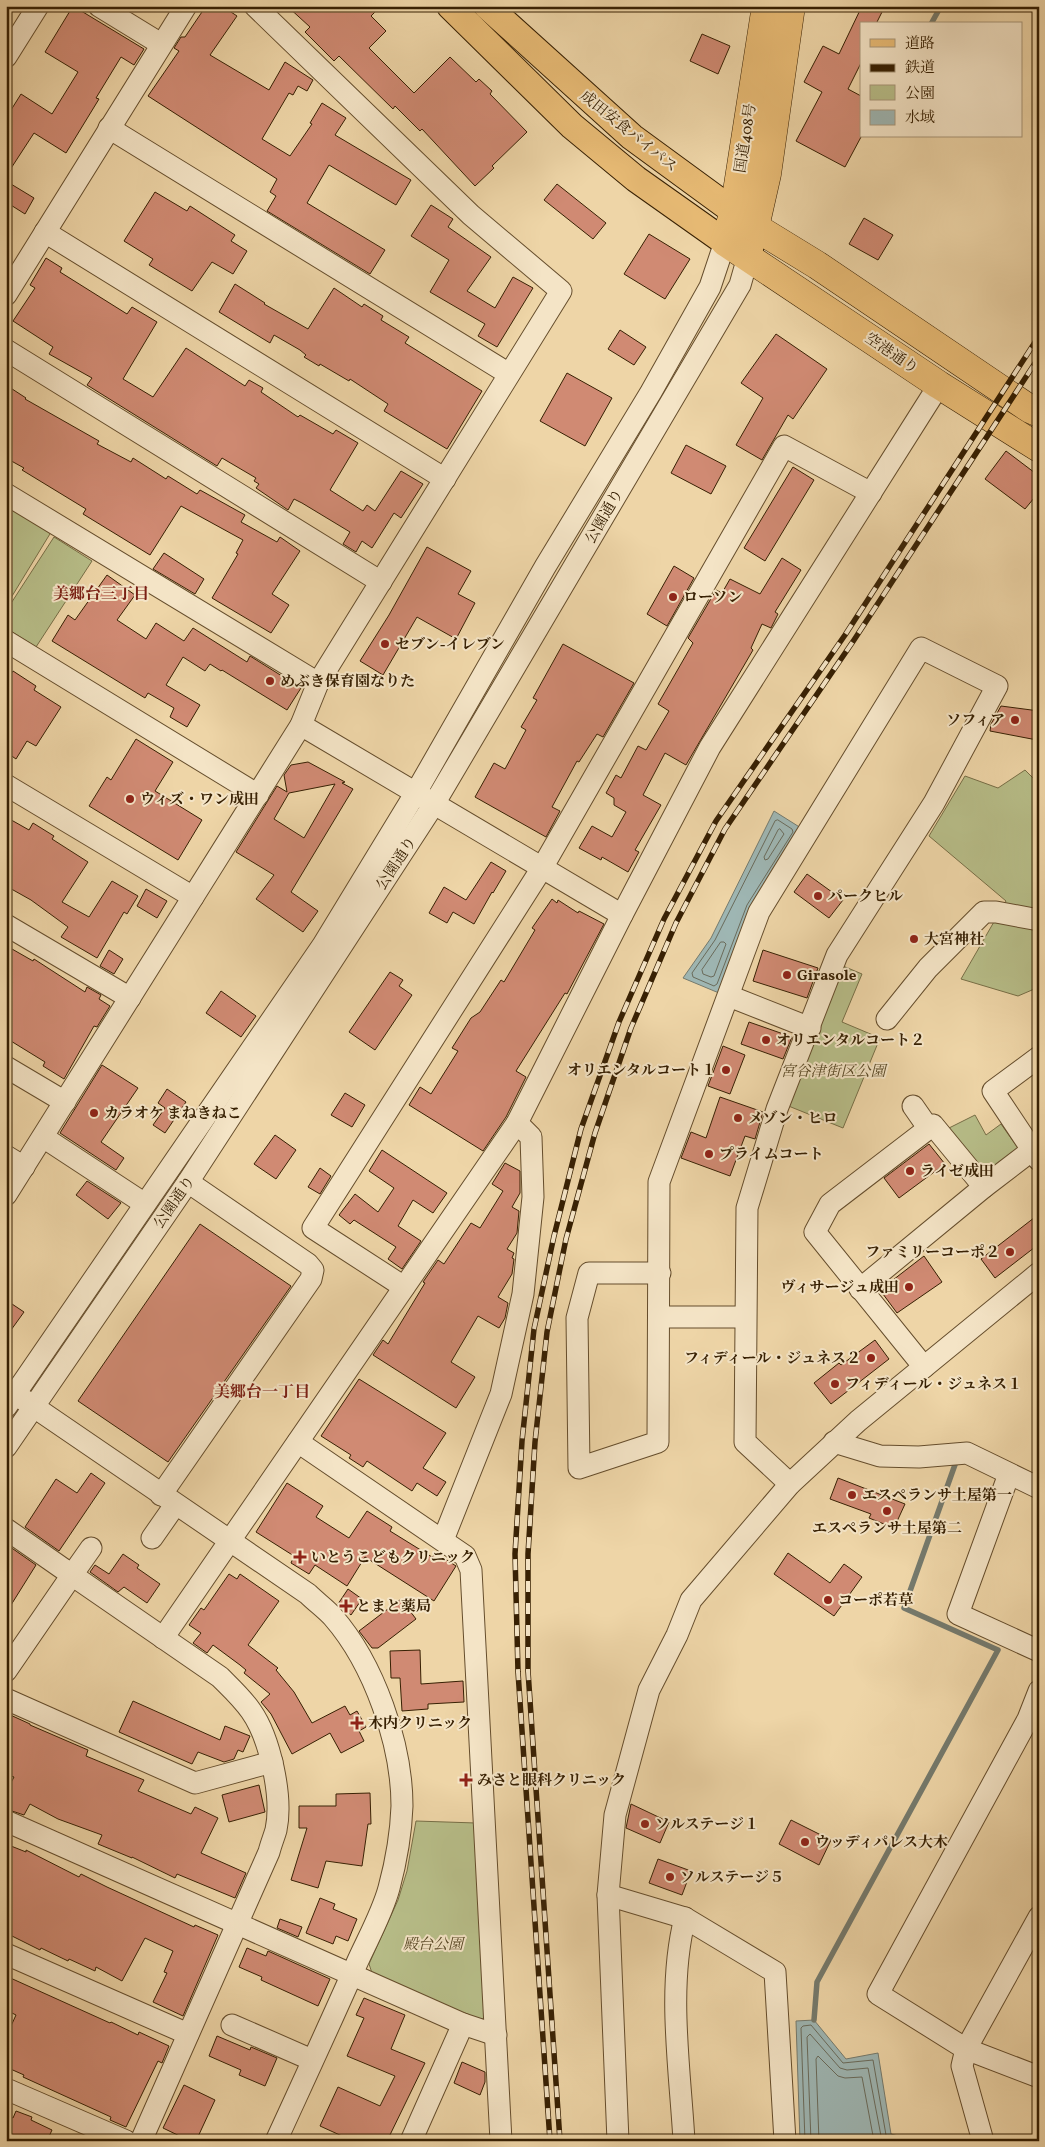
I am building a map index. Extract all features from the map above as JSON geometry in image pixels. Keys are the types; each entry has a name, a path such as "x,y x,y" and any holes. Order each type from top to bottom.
{"highway":[{"name":"国道408号","path":"725,242 734,211 766,6"},
{"name":"国道408号","path":"755,227 767,174 791,6"},
{"name":"空港通り","path":"755,227 1039,413"},
{"path":"725,242 748,256"},
{"name":"空港通り","path":"748,256 939,385 1039,448"}],"main road":[{"name":"成田安食バイパス","path":"450,6 572,126 636,179 725,242"},
{"name":"成田安食バイパス","path":"487,6 632,136 755,227"},
{"path":"748,256 755,227"}],"street":[{"path":"6,58 38,6"},
{"path":"98,6 161,44"},
{"path":"6,296 186,6"},
{"path":"6,1195 15,1162 43,1137 258,795 301,725 318,683 561,290 471,215 255,6"},
{"path":"109,128 510,374"},
{"path":"45,232 445,479"},
{"name":"公園通り","path":"9,1396 145,1204 322,945 415,794 545,567 651,392 710,288 725,242"},
{"name":"公園通り","path":"6,1447 188,1182 434,804 740,285 748,256"},
{"path":"6,350 381,582"},
{"path":"163,1638 517,1123 622,915 710,747 939,385"},
{"path":"404,1287 313,1228 542,868 784,446 871,493"},
{"path":"6,494 318,683"},
{"path":"6,640 258,795"},
{"path":"660,1273 589,1273 578,1318 579,1468 658,1442 660,1273 659,1182 759,912 921,648 997,686 934,803 837,955 777,1109 747,1208 744,1442 790,1484"},
{"path":"301,725 622,915"},
{"path":"6,785 193,897"},
{"path":"887,1019 928,968 984,912 996,912 1039,920"},
{"path":"6,925 130,998"},
{"path":"729,996 810,1028"},
{"path":"860,1289 984,1187 1035,1156 993,1092 1039,1057"},
{"path":"6,1068 64,1102"},
{"path":"913,1106 929,1128"},
{"path":"443,1540 501,1394 522,1294 533,1197 531,1137 517,1123"},
{"path":"924,1367 815,1232 830,1204 933,1126 984,1187"},
{"path":"43,1137 145,1204"},
{"path":"188,1182 308,1264 313,1270"},
{"path":"152,1538 168,1500 311,1279 313,1270 319,1266 336,1243"},
{"path":"618,2141 608,1896 615,1815 649,1690 677,1635 691,1600 790,1484 834,1442 1039,1273"},
{"path":"659,1317 745,1317"},
{"path":"9,1396 34,1408 230,1543 308,1594 333,1618 353,1646 370,1676 392,1736 400,1780 402,1806 400,1837 388,1891 276,2141"},
{"path":"298,1442 465,1556 471,1570 501,2141"},
{"path":"834,1442 880,1456 919,1457 967,1453 1039,1488"},
{"path":"1009,1474 958,1614 1039,1651"},
{"path":"6,1530 220,1677 239,1695 252,1712 262,1730 272,1762 277,1785 276,1828 269,1852 141,2141"},
{"path":"6,1671 91,1548"},
{"path":"1039,1691 1033,1721 878,1994 966,2049 1039,2077"},
{"path":"6,1699 194,1783 272,1762"},
{"path":"6,1820 463,2024 496,2035"},
{"path":"608,1896 685,1918 776,1972 785,2141"},
{"path":"983,2141 962,2066 966,2049 1039,1917"},
{"path":"684,2141 676,2018 680,1939 685,1918"},
{"path":"6,1954 188,2034"},
{"path":"411,2141 463,2024"},
{"path":"232,2025 312,2060"},
{"path":"6,2089 126,2141"}],"green space":[{"path":"6,494 56,524 6,606"},
{"path":"54,537 92,561 36,647 6,628 6,611"},
{"path":"1025,770 1039,784 1039,987 1018,996 961,979 1006,901 929,836 965,776 998,788"},
{"name":"宮谷津街区公園","path":"843,966 862,974 842,1022 880,1038 843,1128 786,1105"},
{"path":"975,1115 986,1135 1001,1124 1020,1151 985,1177 949,1128"},
{"name":"殿台公園","path":"416,1821 476,1823 488,2016 478,2021 372,1973 369,1964 398,1900 407,1871"}],"water":[{"path":"774,811 801,828 719,993 683,978 711,938"},
{"path":"814,2020 846,2059 878,2053 891,2134 917,2141 800,2141 796,2021"}],"building":[{"path":"73,6 144,49 134,65 121,57 96,98 99,99 66,153 34,133 6,176 6,118 21,94 52,114 78,72 45,52"},
{"path":"206,6 222,6 237,16 210,55 269,90 285,62 313,80 307,91 298,86 293,95 289,93 262,139 290,156 312,124 310,123 322,103 346,118 335,135 411,180 396,205 329,165 307,203 385,250 370,274 267,211 276,196 270,192 277,179 148,96 179,51 174,48 181,37 185,37"},
{"path":"287,6 381,6 371,16 386,31 369,48 414,93 450,57 476,82 479,79 492,91 490,94 527,132 492,166 494,168 475,186 422,129 420,131 395,106 393,109 339,56 334,61 305,32 310,27"},
{"path":"862,6 885,6 877,22 860,22 860,65 848,89 860,95 860,138 845,167 796,141 822,92 804,82 823,46 839,54"},
{"path":"702,34 730,46 718,74 690,61"},
{"path":"6,181 34,198 25,214 6,202"},
{"path":"557,184 606,223 593,239 544,200"},
{"path":"155,192 187,211 190,206 235,235 231,241 247,251 233,274 212,262 192,291 149,265 153,259 124,241"},
{"path":"431,205 453,219 448,227 491,257 467,291 495,308 513,277 533,288 497,347 478,336 485,324 430,292 449,260 411,236"},
{"path":"864,218 893,235 878,260 849,244"},
{"path":"649,234 690,259 665,299 624,274"},
{"path":"46,258 62,268 60,272 127,314 132,307 157,322 123,379 153,397 186,348 245,386 249,380 263,388 261,392 298,417 300,415 333,434 336,430 358,443 330,490 363,511 367,505 375,511 401,471 423,484 401,518 394,513 372,548 362,541 356,552 343,544 350,532 294,499 288,510 256,488 259,484 254,481 256,478 222,458 217,466 87,385 92,378 49,354 53,347 13,321 35,288 30,285"},
{"path":"235,284 264,304 308,329 334,288 362,307 364,304 383,316 381,320 409,337 405,343 482,391 447,449 384,411 388,404 350,379 349,381 320,364 319,366 304,357 306,355 300,350 274,335 270,343 219,312"},
{"path":"620,330 646,347 634,365 608,349"},
{"path":"776,334 827,369 793,419 788,415 762,460 736,445 763,398 741,383"},
{"path":"567,373 612,398 585,446 540,421"},
{"path":"6,385 25,399 99,441 97,444 131,462 133,458 166,479 168,476 197,494 200,490 245,515 241,522 277,542 280,537 300,551 272,594 289,605 271,633 212,598 238,554 236,553 243,540 181,506 150,555 83,514 86,509 22,470 24,468 6,458"},
{"path":"686,445 726,466 711,494 671,473"},
{"path":"1006,451 1039,476 1039,492 1025,509 985,479"},
{"path":"793,467 814,480 765,561 744,548"},
{"path":"427,547 471,571 458,594 475,603 456,639 417,617 383,675 360,661 389,615"},
{"path":"164,553 204,579 195,594 153,569"},
{"path":"782,558 801,570 775,612 778,614 771,628 762,624 751,648 753,650 686,765 665,753 643,795 661,805 635,850 639,852 628,872 602,857 601,860 579,848 592,826 612,837 626,812 614,805 614,798 606,793 616,775 621,778 638,746 646,750 669,711 658,704 693,643 688,638 716,590 722,593 730,579 760,594"},
{"name":"ローソン","path":"674,566 694,578 667,626 647,614"},
{"path":"107,575 135,595 117,620 146,639 156,623 184,641 193,628 247,662 250,656 301,688 287,710 222,670 210,664 205,671 183,657 166,685 200,705 187,727 170,717 174,708 148,693 145,698 52,641 68,615 75,620"},
{"path":"563,644 634,683 603,737 597,734 579,762 577,761 552,807 560,811 546,837 475,797 494,763 505,769 526,730 521,727 537,700 533,698"},
{"path":"13,671 36,686 34,690 61,707 36,746 27,741 16,759 6,752 6,682"},
{"name":"ソフィア","path":"1001,706 1039,711 1037,740 990,731 991,724"},
{"name":"ウィズ・ワン成田","path":"136,739 173,762 155,791 202,820 178,860 89,806 107,777 111,780"},
{"path":"308,762 345,782 342,783 353,789 291,892 318,911 303,932 256,899 274,875 236,852 277,786 287,792 284,775 291,765","holes":["335,784 304,838 274,819 289,793"]},
{"path":"6,817 29,830 33,823 54,836 52,839 88,862 62,902 89,917 112,881 138,896 127,914 124,912 97,958 61,937 68,927 31,900 6,886"},
{"path":"491,862 506,871 474,924 453,912 447,923 429,913 444,887 466,900"},
{"name":"パークヒル","path":"807,874 843,900 829,918 794,892"},
{"path":"146,889 167,901 157,918 137,906"},
{"path":"552,899 557,903 558,900 578,913 579,911 604,924 567,994 565,993 516,1071 526,1077 506,1117 483,1151 409,1105 420,1087 431,1094 458,1051 452,1048 471,1018 480,1012 501,980 504,982 535,930 532,928"},
{"path":"12,949 33,961 34,959 85,992 87,987 101,995 99,999 110,1006 97,1027 94,1026 64,1079 43,1066 45,1062 6,1038 6,959"},
{"path":"109,950 123,959 114,974 100,966"},
{"name":"Girasole","path":"763,950 818,968 807,998 753,981"},
{"path":"390,972 403,980 399,986 412,995 375,1050 349,1032"},
{"path":"221,991 256,1016 241,1037 206,1013"},
{"name":"オリエンタルコート２","path":"749,1022 792,1037 783,1059 741,1044"},
{"name":"オリエンタルコート１","path":"723,1046 745,1055 730,1094 708,1086"},
{"name":"カラオケ まねきねこ","path":"102,1065 138,1088 101,1142 124,1158 116,1170 60,1133"},
{"path":"167,1089 186,1102 165,1133 153,1125 165,1108 158,1103"},
{"path":"345,1093 365,1105 352,1127 331,1115"},
{"path":"720,1097 763,1112 755,1139 745,1136 730,1176 681,1158 691,1132 706,1138"},
{"path":"275,1135 296,1150 276,1179 254,1164"},
{"name":"ライゼ成田","path":"929,1144 945,1164 899,1198 884,1178"},
{"path":"382,1150 447,1193 433,1213 413,1200 398,1226 421,1241 402,1269 388,1259 396,1247 354,1220 350,1224 339,1215 355,1194 378,1212 394,1188 369,1171"},
{"path":"505,1163 520,1171 520,1193 512,1207 519,1211 517,1233 507,1249 514,1253 512,1258 514,1259 512,1274 498,1297 508,1303 505,1318 499,1328 478,1316 451,1362 475,1377 456,1408 373,1355 383,1340 388,1344 425,1283 423,1282 438,1260 444,1264 471,1223 480,1228 503,1191 492,1184"},
{"path":"320,1168 331,1176 320,1194 308,1187"},
{"path":"87,1181 121,1203 108,1219 76,1195"},
{"name":"ファミリーコーポ２","path":"1039,1214 1039,1244 995,1278 981,1259"},
{"path":"200,1224 291,1286 168,1462 78,1401"},
{"name":"ヴィサージュ成田","path":"924,1256 942,1282 897,1313 880,1290"},
{"path":"6,1300 24,1312 6,1337"},
{"path":"875,1340 889,1359 831,1404 814,1383 839,1363 841,1365"},
{"path":"359,1379 446,1433 423,1468 446,1482 437,1496 417,1483 412,1491 367,1461 363,1467 349,1458 351,1455 321,1436"},
{"path":"91,1473 105,1483 59,1551 25,1527 56,1479 77,1493"},
{"path":"838,1478 905,1504 894,1528 869,1518 871,1514 830,1499"},
{"path":"287,1483 323,1506 316,1517 349,1538 367,1511 392,1527 390,1531 432,1557 436,1553 456,1566 434,1601 365,1557 347,1586 315,1565 309,1574 291,1563 294,1556 256,1532"},
{"path":"6,1544 36,1565 6,1613"},
{"name":"コーポ若草","path":"788,1553 830,1583 844,1564 862,1577 834,1616 774,1574"},
{"path":"123,1554 139,1565 137,1568 160,1584 147,1603 124,1587 118,1592 90,1572 95,1565 109,1574"},
{"path":"229,1574 237,1579 240,1574 279,1601 248,1645 278,1668 276,1670 294,1692 312,1723 345,1706 350,1715 357,1711 366,1727 359,1731 364,1741 341,1753 330,1733 292,1754 271,1714 261,1702 270,1694 244,1673 246,1670 213,1645 207,1653 193,1643 201,1633 189,1625 201,1608 204,1610"},
{"path":"348,1589 362,1599 351,1615 338,1604"},
{"path":"401,1599 416,1619 378,1648 372,1648 359,1631"},
{"path":"420,1650 421,1684 463,1681 464,1702 428,1704 428,1709 402,1711 400,1678 391,1678 390,1651"},
{"path":"133,1701 220,1740 225,1726 250,1736 243,1752 238,1750 234,1759 224,1762 198,1752 192,1764 119,1732"},
{"path":"6,1713 88,1750 86,1756 144,1780 138,1791 191,1814 195,1807 218,1818 201,1853 246,1873 235,1898 177,1874 175,1878 132,1857 98,1844 102,1835 58,1819 30,1804 24,1815 6,1809 6,1792 14,1777 6,1774"},
{"path":"259,1785 265,1812 229,1822 222,1795"},
{"path":"370,1793 371,1824 368,1824 362,1866 326,1861 318,1888 291,1880 307,1828 299,1828 299,1806 336,1806 336,1794"},
{"name":"ソルステージ１","path":"631,1804 669,1822 660,1843 626,1828"},
{"name":"ウッディパレス大木","path":"791,1820 831,1840 819,1865 779,1844"},
{"path":"6,1844 26,1852 26,1850 79,1877 81,1874 194,1927 195,1925 218,1935 183,2016 153,2002 167,1973 164,1972 173,1951 145,1938 122,1981 96,1967 95,1971 69,1959 68,1961 6,1933"},
{"name":"ソルステージ５","path":"658,1859 691,1871 682,1895 649,1883"},
{"path":"320,1898 335,1904 333,1909 357,1919 348,1941 336,1936 333,1944 306,1933"},
{"path":"280,1919 302,1927 298,1937 277,1928"},
{"path":"247,1948 266,1956 268,1951 330,1979 318,2006 261,1980 262,1977 239,1967"},
{"path":"6,1976 110,2023 138,2035 139,2032 169,2046 162,2063 158,2061 126,2127 110,2120 111,2117 23,2077 24,2075 6,2067 6,2037 16,2015 6,2010"},
{"path":"364,1998 405,2015 391,2049 425,2063 387,2141 353,2141 320,2126 338,2087 380,2106 395,2076 347,2056 364,2018 356,2015"},
{"path":"217,2036 250,2050 251,2047 277,2058 265,2086 239,2075 241,2070 209,2056"},
{"path":"462,2062 485,2072 485,2082 480,2095 454,2083"},
{"path":"184,2085 215,2100 196,2141 190,2141 163,2128"},
{"path":"16,2111 32,2117 31,2120 52,2130 47,2141 6,2141 6,2115 13,2118"}],"waterway":[{"path":"932,22 941,6"},
{"path":"1035,6 1039,8"},
{"path":"814,2020 817,1982 998,1650 904,1608 957,1459"}],"railway":[{"path":"550,2141 518,1672 515,1554 522,1441 534,1329 554,1236 581,1129 619,1022 664,919 716,821 845,635 1039,336"},
{"path":"560,2141 528,1671 528,1554 535,1442 547,1332 566,1239 595,1133 631,1028 676,923 725,829 854,640 1039,357"}],"place":[{"name":"ローソン","path":"673,597"},
{"name":"セブン-イレブン","path":"385,644"},
{"name":"めぶき保育園なりた","path":"270,681"},
{"name":"ソフィア","path":"1015,720"},
{"name":"ウィズ・ワン成田","path":"130,799"},
{"name":"パークヒル","path":"818,896"},
{"name":"大宮神社","path":"914,939"},
{"name":"Girasole","path":"787,975"},
{"name":"オリエンタルコート２","path":"766,1040"},
{"name":"オリエンタルコート１","path":"726,1070"},
{"name":"カラオケ まねきねこ","path":"94,1113"},
{"name":"メゾン・ヒロ","path":"738,1118"},
{"name":"プライムコート","path":"709,1154"},
{"name":"ライゼ成田","path":"910,1171"},
{"name":"ファミリーコーポ２","path":"1010,1252"},
{"name":"ヴィサージュ成田","path":"909,1287"},
{"name":"フィディール・ジュネス２","path":"871,1358"},
{"name":"フィディール・ジュネス１","path":"835,1384"},
{"name":"エスペランサ土屋第一","path":"852,1495"},
{"name":"エスペランサ土屋第二","path":"887,1511"},
{"name":"いとうこどもクリニック","path":"300,1557"},
{"name":"コーポ若草","path":"828,1600"},
{"name":"とまと薬局","path":"346,1606"},
{"name":"木内クリニック","path":"357,1723"},
{"name":"みさと眼科クリニック","path":"466,1780"},
{"name":"ソルステージ１","path":"645,1824"},
{"name":"ウッディパレス大木","path":"805,1842"},
{"name":"ソルステージ５","path":"670,1877"}],"district":[{"name":"美郷台三丁目","path":"101,593"},
{"name":"美郷台一丁目","path":"262,1391"}]}
